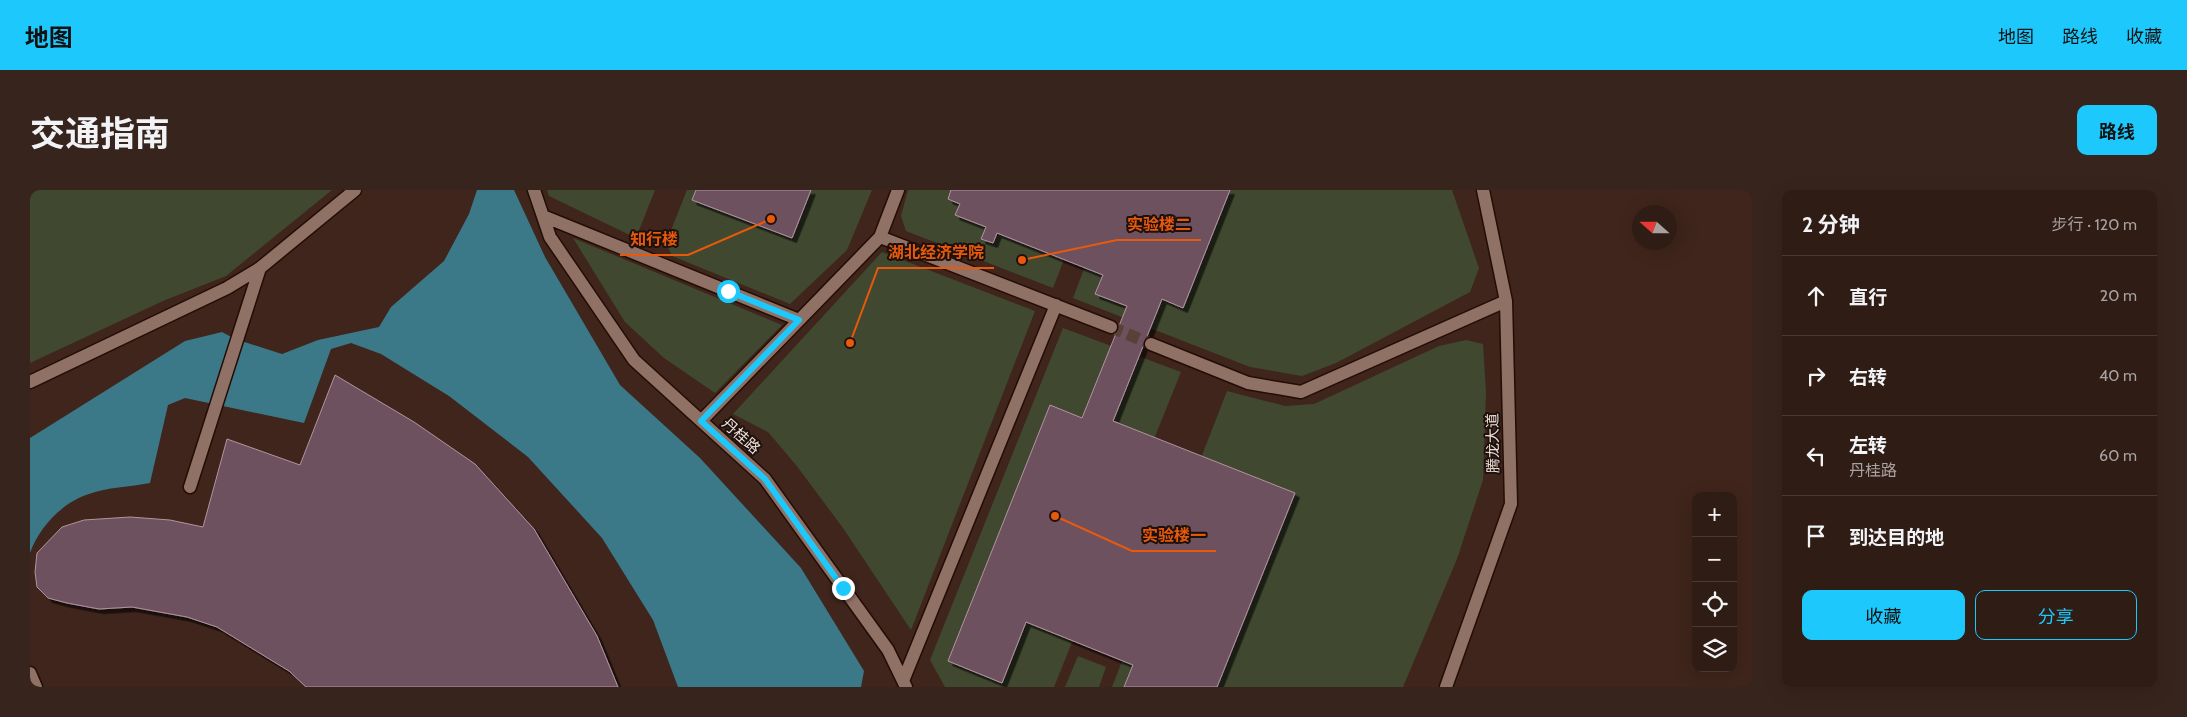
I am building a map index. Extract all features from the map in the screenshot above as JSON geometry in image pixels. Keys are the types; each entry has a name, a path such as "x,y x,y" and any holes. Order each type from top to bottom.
{"street":[{"path":"30,382 227,288 260,268 355,190"},
{"name":"丹桂路","path":"534,190 550,237 634,360 765,479 888,650 905,684"},
{"path":"701,421 880,236 898,190"},
{"name":"腾龙大道","path":"1446,687 1511,504 1506,301 1483,190"},
{"path":"543,216 799,320"},
{"path":"880,236 1110,327"},
{"path":"190,487 260,268"},
{"path":"1151,344 1248,383 1302,392 1506,301"},
{"path":"905,684 1056,305"},
{"path":"30,673 36,687"}],"green space":[{"path":"30,190 332,190 226,276 163,301 30,363"},
{"path":"547,190 655,190 636,238 549,196"},
{"path":"687,190 872,190 847,250 790,304 672,256 666,243"},
{"path":"908,190 1091,190 1053,288 906,231 901,216"},
{"path":"1114,190 1452,190 1479,268 1470,292 1336,363 1302,376 1250,367 1073,298"},
{"path":"573,238 782,325 715,393 664,358 625,322"},
{"path":"882,252 1035,311 911,630 843,528 796,465 768,432 733,414"},
{"path":"1063,328 1181,372 1054,687 945,687 930,660"},
{"path":"1466,340 1483,344 1486,392 1483,480 1457,559 1403,687 1112,687 1227,391 1285,406 1314,404 1439,346"},
{"path":"1078,656 1106,667 1099,687 1065,687"}],"water":[{"path":"477,190 514,190 545,257 620,385 700,458 801,568 864,671 861,687 678,687 653,620 602,538 528,457 449,396 381,354 351,343 331,349 304,423 185,398 168,405 150,483 111,488 79,498 70,503 61,509 46,525 39,534 30,553 30,438 185,341 222,332 235,339 282,354 318,340 379,327 391,307 444,261 469,214"}],"building":[{"path":"696,190 811,190 792,238 692,200"},
{"path":"951,190 1230,190 1183,308 1162,299 1113,421 1295,493 1217,687 1124,687 1133,665 1026,622 1002,683 948,661 1050,405 1082,418 1127,306 1095,294 1103,275 997,233 993,243 981,239 986,227 955,215 960,204 948,199"},
{"path":"335,375 414,422 475,464 534,529 597,636 618,687 306,687 289,671 217,627 187,617 132,607 99,609 67,603 48,598 37,587 35,572 37,553 62,527 84,520 130,517 170,520 203,527 227,439 300,465"}],"tunnel":[{"path":"1111,327 1151,344"}],"place":[{"name":"知行楼","path":"771,219"},
{"name":"实验楼二","path":"1022,260"},
{"name":"湖北经济学院","path":"850,343"},
{"name":"实验楼一","path":"1055,516"}],"route":[{"path":"728,291 799,320 701,421 765,479 843,588"}]}
